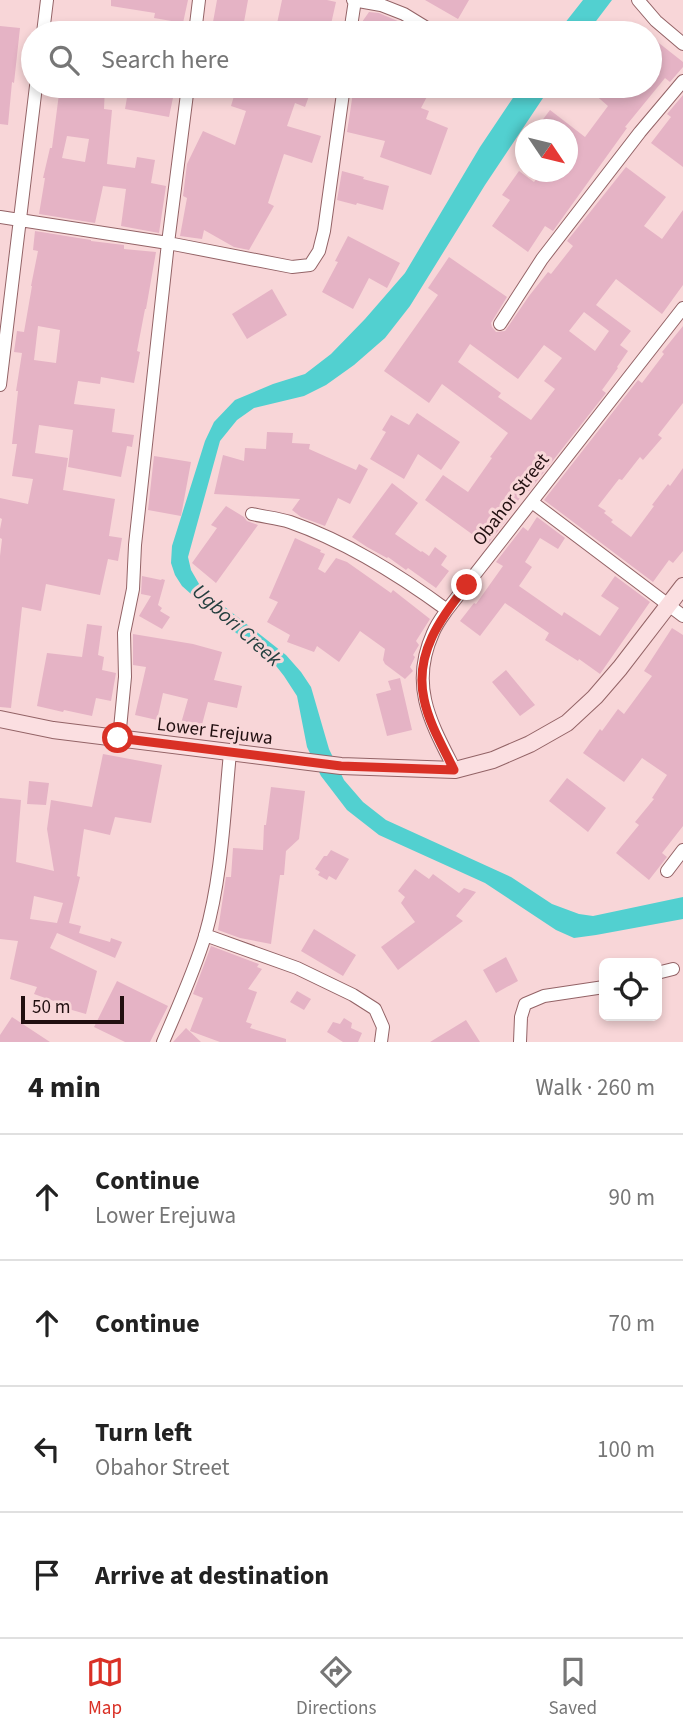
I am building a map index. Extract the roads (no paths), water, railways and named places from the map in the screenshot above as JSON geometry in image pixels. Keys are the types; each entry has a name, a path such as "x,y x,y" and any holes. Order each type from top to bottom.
{"street":[{"path":"44,21 47,0"},
{"path":"196,21 199,0"},
{"path":"352,21 354,0 381,5 414,21"},
{"path":"638,0 656,21"},
{"path":"662,26 683,44"},
{"path":"500,324 542,259 683,80"},
{"path":"0,385 35,98"},
{"path":"118,738 125,677 124,633 133,589 135,545 186,98"},
{"path":"0,217 168,243 292,267 310,265 324,231 342,98"},
{"name":"Obahor Street","path":"454,770 435,732 424,699 425,656 433,632 447,610 683,308"},
{"path":"532,502 683,616"},
{"path":"252,514 288,521 362,553 414,585 447,610"},
{"name":"Lower Erejuwa","path":"0,719 53,730 341,766 454,770 493,760 530,744 567,723 612,678 683,586"},
{"path":"163,1042 181,1002 212,908 230,753"},
{"path":"667,871 683,850"},
{"path":"205,935 298,968 353,995 375,1009 383,1027 381,1042"},
{"path":"662,972 673,969"},
{"path":"520,1042 521,1017 526,1004 544,996 599,988"}],"water":[{"path":"583,0 612,0 596,21 566,21"},
{"name":"Ugbori Creek","path":"513,98 543,98 529,119 515,119 515,140 410,306 385,338 326,385 304,396 254,408 237,420 220,441 188,557 191,570 202,589 286,655 301,672 311,687 329,749 344,780 363,802 386,820 511,877 552,904 579,914 593,916 683,897 683,919 574,938 556,930 485,883 379,835 347,810 321,776 307,747 297,696 284,676 273,662 182,586 175,575 171,563 172,546 205,441 214,422 235,400 305,374 331,354 405,273 480,147"}]}
